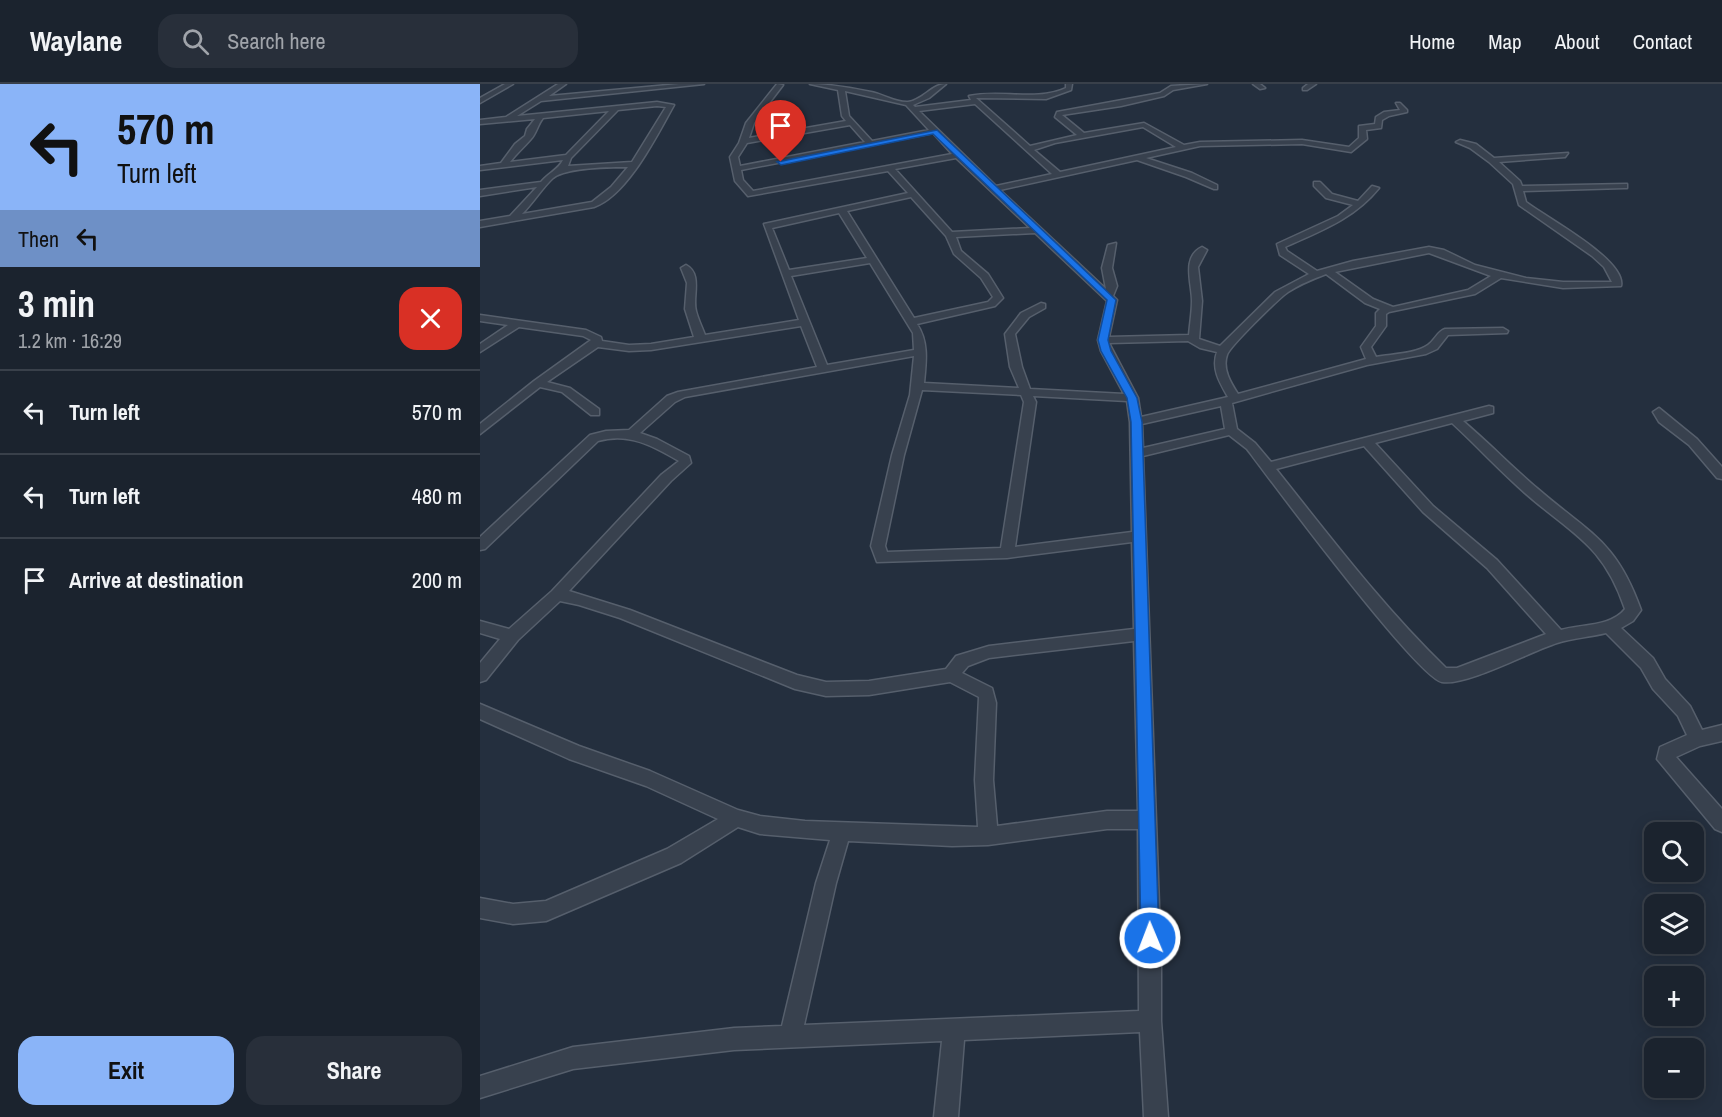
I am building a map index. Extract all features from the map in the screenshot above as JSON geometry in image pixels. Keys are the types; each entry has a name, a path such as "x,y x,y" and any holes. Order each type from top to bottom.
{"street":[{"path":"480,101 510,84"},
{"path":"506,120 563,84"},
{"path":"538,99 701,84"},
{"path":"768,84 791,84"},
{"path":"813,84 910,107 975,102"},
{"path":"930,84 942,85"},
{"path":"1058,174 971,96 1004,94 1029,97 1056,94 1069,89 1069,84"},
{"path":"1083,136 1058,115 1059,113 1121,104 1162,95 1171,87 1205,86 1204,84"},
{"path":"1305,89 1313,84"},
{"path":"780,85 750,123 744,141 734,157 739,181 748,192 755,195 958,155"},
{"path":"910,107 942,85"},
{"path":"657,104 673,87"},
{"path":"841,89 844,112 871,144"},
{"path":"480,122 657,104 671,105 616,188 600,202 480,224"},
{"path":"994,189 1182,147 1293,141 1323,143 1351,150 1363,139 1362,128 1378,126 1379,119 1387,114 1405,111 1398,104"},
{"path":"910,107 1037,230 1109,295 1113,303 1106,322 1103,340 1106,351 1132,398 1136,422 1150,1021 1156,1117"},
{"path":"513,218 533,199 544,184 563,168 568,157 616,108"},
{"path":"504,165 518,146 530,138 531,129 541,116"},
{"path":"744,141 852,122"},
{"path":"1029,149 1144,124 1182,147"},
{"path":"736,169 934,131"},
{"path":"1460,142 1473,146 1522,187 1624,186"},
{"path":"1492,160 1565,155"},
{"path":"480,168 568,157"},
{"path":"1135,157 1189,175 1214,187"},
{"path":"563,168 583,170 606,164 633,164"},
{"path":"891,168 950,235 957,252 985,276 998,298 991,304 911,322"},
{"path":"480,193 544,184"},
{"path":"1317,184 1329,196 1360,204"},
{"path":"1231,431 1231,400 1222,380 1219,364 1222,350 1283,291 1317,275 1429,250 1446,253 1474,268 1554,284 1620,283 1614,271 1598,256 1522,203 1522,187"},
{"path":"1317,275 1286,256 1280,246 1341,218 1376,188"},
{"path":"823,369 767,226 914,194"},
{"path":"842,210 918,333 921,352 920,386 890,488 879,553 882,558 1007,553 1139,536"},
{"path":"950,235 1037,230"},
{"path":"1109,295 1112,286 1107,268 1113,245"},
{"path":"1194,339 1197,295 1193,280 1195,262 1202,250"},
{"path":"785,274 873,260"},
{"path":"686,268 692,283 690,309 701,340"},
{"path":"1329,272 1369,301 1388,309"},
{"path":"1373,362 1366,347 1381,326 1381,313 1388,309 1461,295 1482,287 1500,274"},
{"path":"1007,553 1030,402 1024,392 1010,334 1025,315 1041,306"},
{"path":"480,318 586,333 597,339 596,344"},
{"path":"480,430 538,382 596,344 640,348 804,322"},
{"path":"480,349 516,324"},
{"path":"1136,422 1429,350 1445,332 1503,331"},
{"path":"1103,340 1194,339 1204,346 1222,350"},
{"path":"632,434 671,399 682,394 921,352"},
{"path":"538,382 566,390 595,412"},
{"path":"920,386 1132,398"},
{"path":"1269,467 1489,410"},
{"path":"1659,412 1663,419 1693,442 1722,475"},
{"path":"1231,431 1251,446 1365,591 1442,675 1457,675 1557,636 1609,626 1630,616 1633,610 1628,591 1606,551 1520,481 1455,420"},
{"path":"1136,454 1231,431"},
{"path":"480,545 594,438 614,433 645,437 686,461 557,595 512,636 480,675"},
{"path":"1366,441 1428,509 1492,564 1557,636"},
{"path":"557,595 580,599 625,614 795,682 826,689 869,688 951,675 986,693 988,703 984,780 988,836"},
{"path":"1609,626 1642,656 1659,684 1684,711 1698,739"},
{"path":"480,627 512,636"},
{"path":"951,675 962,661 989,652 1142,634"},
{"path":"480,711 574,753 650,779 736,818 794,829 894,835 988,836 1107,820 1147,820"},
{"path":"1722,734 1698,739 1670,749 1666,753 1666,759 1722,823"},
{"path":"480,908 512,915 546,912 674,856 736,818"},
{"path":"790,1037 826,884 842,831"},
{"path":"480,1087 573,1058 734,1039 1150,1021"},
{"path":"946,1117 954,1031"}],"route":[{"path":"781,162 934,131 1112,300 1103,340 1106,351 1132,398 1136,422 1150,938"}]}
